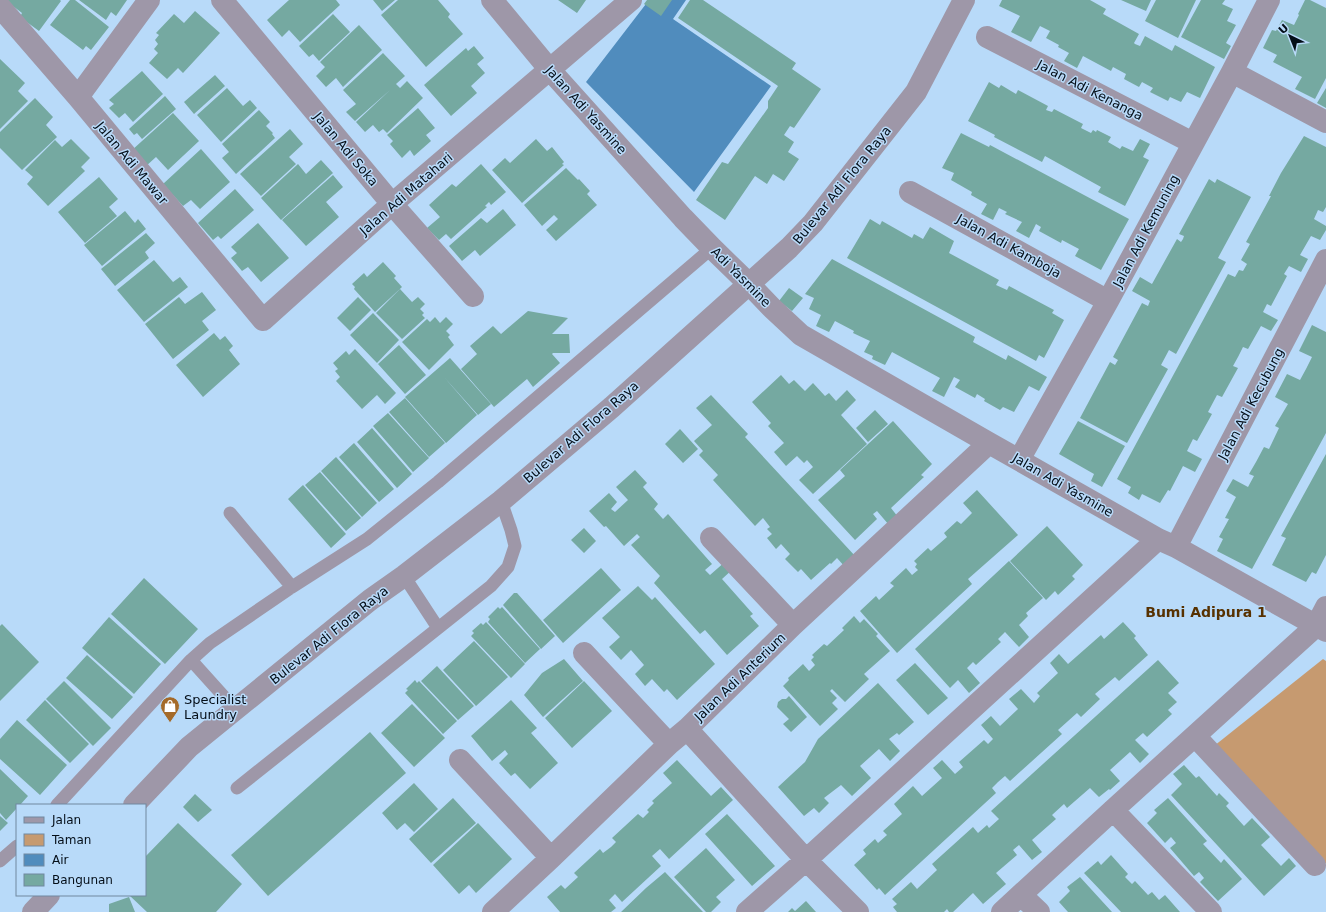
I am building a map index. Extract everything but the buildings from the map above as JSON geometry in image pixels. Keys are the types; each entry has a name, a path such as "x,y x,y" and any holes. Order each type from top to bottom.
{"street":[{"path":"78,97 149,0"},
{"name":"Jalan Adi Soka","path":"222,0 392,204 473,296"},
{"name":"Jalan Adi Yasmine","path":"492,0 550,70 682,218"},
{"name":"Jalan Adi Matahari","path":"263,320 392,204 631,0"},
{"name":"Bulevar Adi Flora Raya","path":"135,804 189,747 370,600 502,501 612,407 789,248 813,223 916,92 964,0"},
{"name":"Jalan Adi Kemuning","path":"1019,460 1108,301 1232,72 1269,0"},
{"name":"Jalan Adi Mawar","path":"0,7 78,97 263,320"},
{"name":"Jalan Adi Kenanga","path":"986,37 1193,143"},
{"path":"1232,72 1326,122"},
{"name":"Jalan Adi Kamboja","path":"910,192 1108,301"},
{"name":"Adi Yasmine","path":"682,218 750,284 772,308 802,335"},
{"name":"Jalan Adi Kecubung","path":"1167,543 1326,260"},
{"name":"Jalan Adi Yasmine","path":"802,335 989,443 1167,543 1323,621"},
{"name":"Jalan Adi Anterium","path":"493,912 669,744 687,729 793,625 989,443"},
{"path":"710,538 793,625"},
{"path":"747,912 1167,543"},
{"path":"1002,912 1323,621"},
{"path":"584,652 669,744"},
{"path":"687,729 806,860 858,912"},
{"path":"1195,736 1315,865"},
{"path":"460,760 551,858"},
{"path":"1113,810 1212,912"},
{"path":"1021,895 1039,912"},
{"path":"33,912 49,896"}],"lane":[{"path":"58,804 191,660 210,643 366,539 438,482 712,248"},
{"path":"237,788 491,586 508,567 515,546 502,501"},
{"path":"230,513 292,587"},
{"path":"404,576 438,628"},
{"path":"191,660 236,710"},
{"path":"0,861 16,847"}],"green space":[{"path":"1323,659 1326,661 1326,863 1313,873 1209,750"}],"water":[{"path":"649,0 686,0 673,19 771,86 694,192 586,82"}],"place":[{"name":"Specialist Laundry","path":"170,723"}],"district":[{"name":"Bumi Adipura 1","path":"1206,612"}]}
